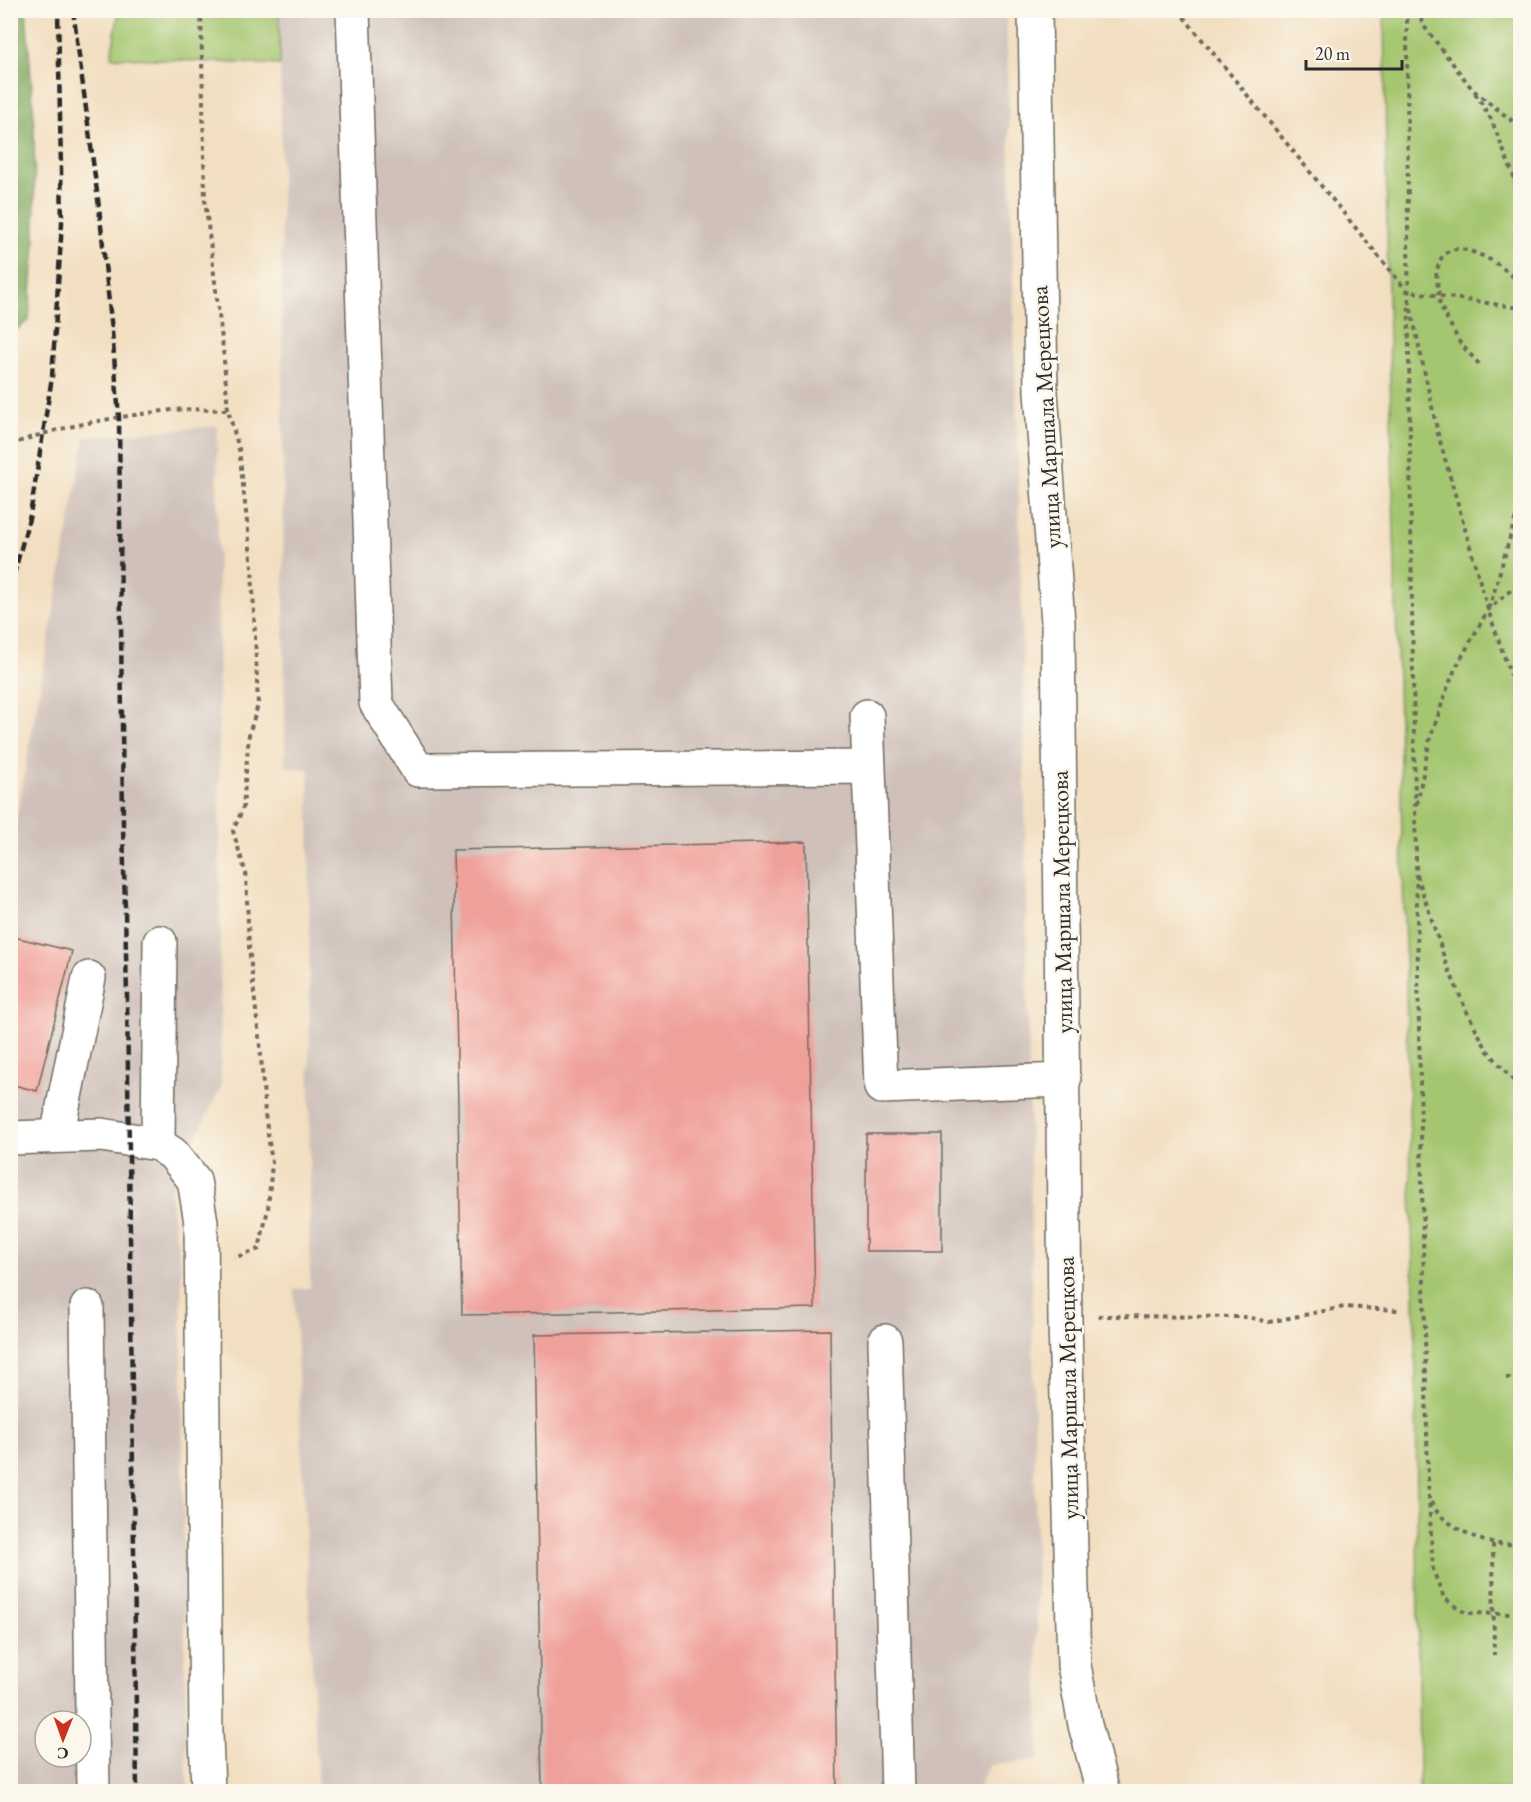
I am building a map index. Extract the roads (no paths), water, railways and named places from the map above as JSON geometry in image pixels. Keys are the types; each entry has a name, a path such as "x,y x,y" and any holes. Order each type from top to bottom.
{"street":[{"path":"353,10 376,703 418,770 869,767"},
{"name":"улица Маршала Мерецкова","path":"1035,10 1041,392 1058,622 1066,1315 1074,1665 1085,1725 1103,1791"},
{"path":"867,716 881,1087 1064,1080"},
{"path":"158,1144 160,942"},
{"path":"57,1136 89,978"},
{"path":"10,1138 101,1135 158,1144 173,1154 194,1180 201,1222 208,1791"},
{"path":"87,1307 93,1791"},
{"path":"885,1341 898,1791"}],"railway":[{"path":"10,589 30,515 52,377 62,223 58,10"},
{"path":"73,10 99,207 119,417 137,1792"}]}
